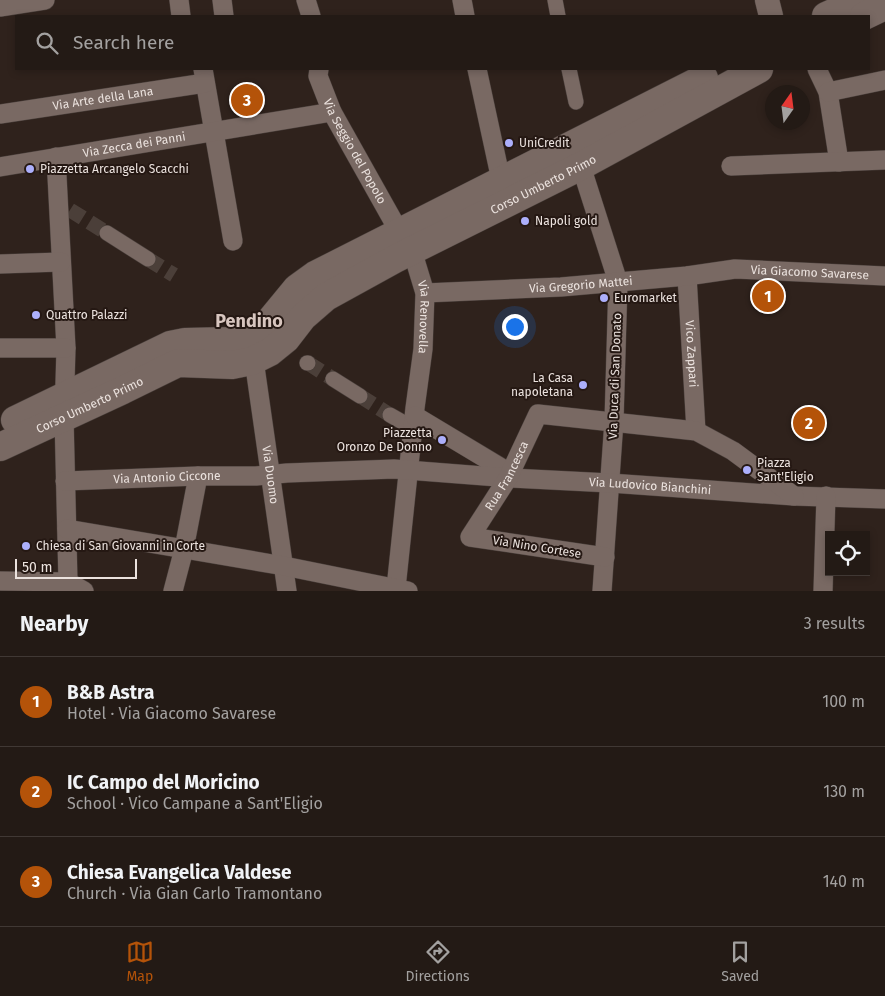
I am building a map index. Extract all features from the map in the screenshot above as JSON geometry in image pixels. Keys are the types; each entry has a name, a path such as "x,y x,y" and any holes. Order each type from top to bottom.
{"main road":[{"path":"828,15 861,0"},
{"path":"866,15 885,6"},
{"name":"Corso Umberto Primo","path":"405,242 501,180 720,70"},
{"name":"Corso Umberto Primo","path":"320,286 405,242 580,166 757,70"},
{"path":"320,286 308,312 286,339 270,352 254,360 232,365 174,354 185,342 230,341 244,338 269,322 297,288 320,286"},
{"name":"Corso Umberto Primo","path":"0,427 64,406 174,354"},
{"name":"Corso Umberto Primo","path":"0,447 64,406"}],"street":[{"path":"0,7 45,0"},
{"path":"179,0 181,15"},
{"path":"222,0 224,15"},
{"path":"306,0 311,15"},
{"path":"462,0 466,15"},
{"path":"555,0 558,15"},
{"path":"767,0 771,15"},
{"name":"Via Seggio del Popolo","path":"319,70 318,76 332,112 405,242"},
{"path":"476,70 501,180"},
{"path":"569,70 576,102"},
{"path":"818,70 828,92 839,162"},
{"path":"204,76 233,241"},
{"name":"Via Arte della Lana","path":"0,114 204,76"},
{"path":"828,92 885,80"},
{"name":"Via Zecca dei Panni","path":"0,167 332,112"},
{"path":"0,581 70,588 65,481 64,406 66,348 61,262 62,209 56,157"},
{"path":"731,166 885,160"},
{"name":"Via Duca di San Donato","path":"580,166 618,282 614,421 602,591"},
{"path":"107,234 148,258"},
{"name":"Via Renovella","path":"405,242 417,264 425,293 423,349 408,470"},
{"path":"0,264 61,262"},
{"name":"Via Gregorio Mattei","path":"425,293 561,287 687,276 735,269"},
{"name":"Via Giacomo Savarese","path":"735,269 885,276"},
{"name":"Vico Zappari","path":"687,276 696,431"},
{"path":"0,348 66,348"},
{"name":"Via Duomo","path":"254,360 288,591"},
{"path":"333,379 360,396"},
{"name":"Rua Francesca","path":"470,537 509,475 538,414 614,421"},
{"path":"390,415 414,418 509,475"},
{"path":"614,421 696,431 732,451 794,496"},
{"path":"67,528 284,566 402,590 408,470"},
{"name":"Via Antonio Ciccone","path":"65,481 408,470"},
{"name":"Via Ludovico Bianchini","path":"408,470 509,475 794,496 885,499"},
{"path":"173,591 184,549 198,476"},
{"path":"824,591 826,496"},
{"name":"Via Nino Cortese","path":"470,537 605,557"}],"tunnel":[{"path":"70,210 107,233"},
{"path":"148,259 174,275"},
{"path":"308,363 333,379"},
{"path":"360,396 390,415"}],"place":[{"name":"Chiesa Evangelica Valdese","path":"247,100"},
{"name":"UniCredit","path":"509,143"},
{"name":"Piazzetta Arcangelo Scacchi","path":"30,169"},
{"name":"Napoli gold","path":"525,221"},
{"name":"B&B Astra","path":"768,296"},
{"name":"Euromarket","path":"604,298"},
{"name":"Quattro Palazzi","path":"36,315"},
{"name":"La Casa napoletana","path":"583,385"},
{"name":"IC Campo del Moricino","path":"809,423"},
{"name":"Piazzetta Oronzo De Donno","path":"442,440"},
{"name":"Piazza Sant'Eligio","path":"747,470"},
{"name":"Chiesa di San Giovanni in Corte","path":"26,546"}],"district":[{"name":"Pendino","path":"249,321"}]}
